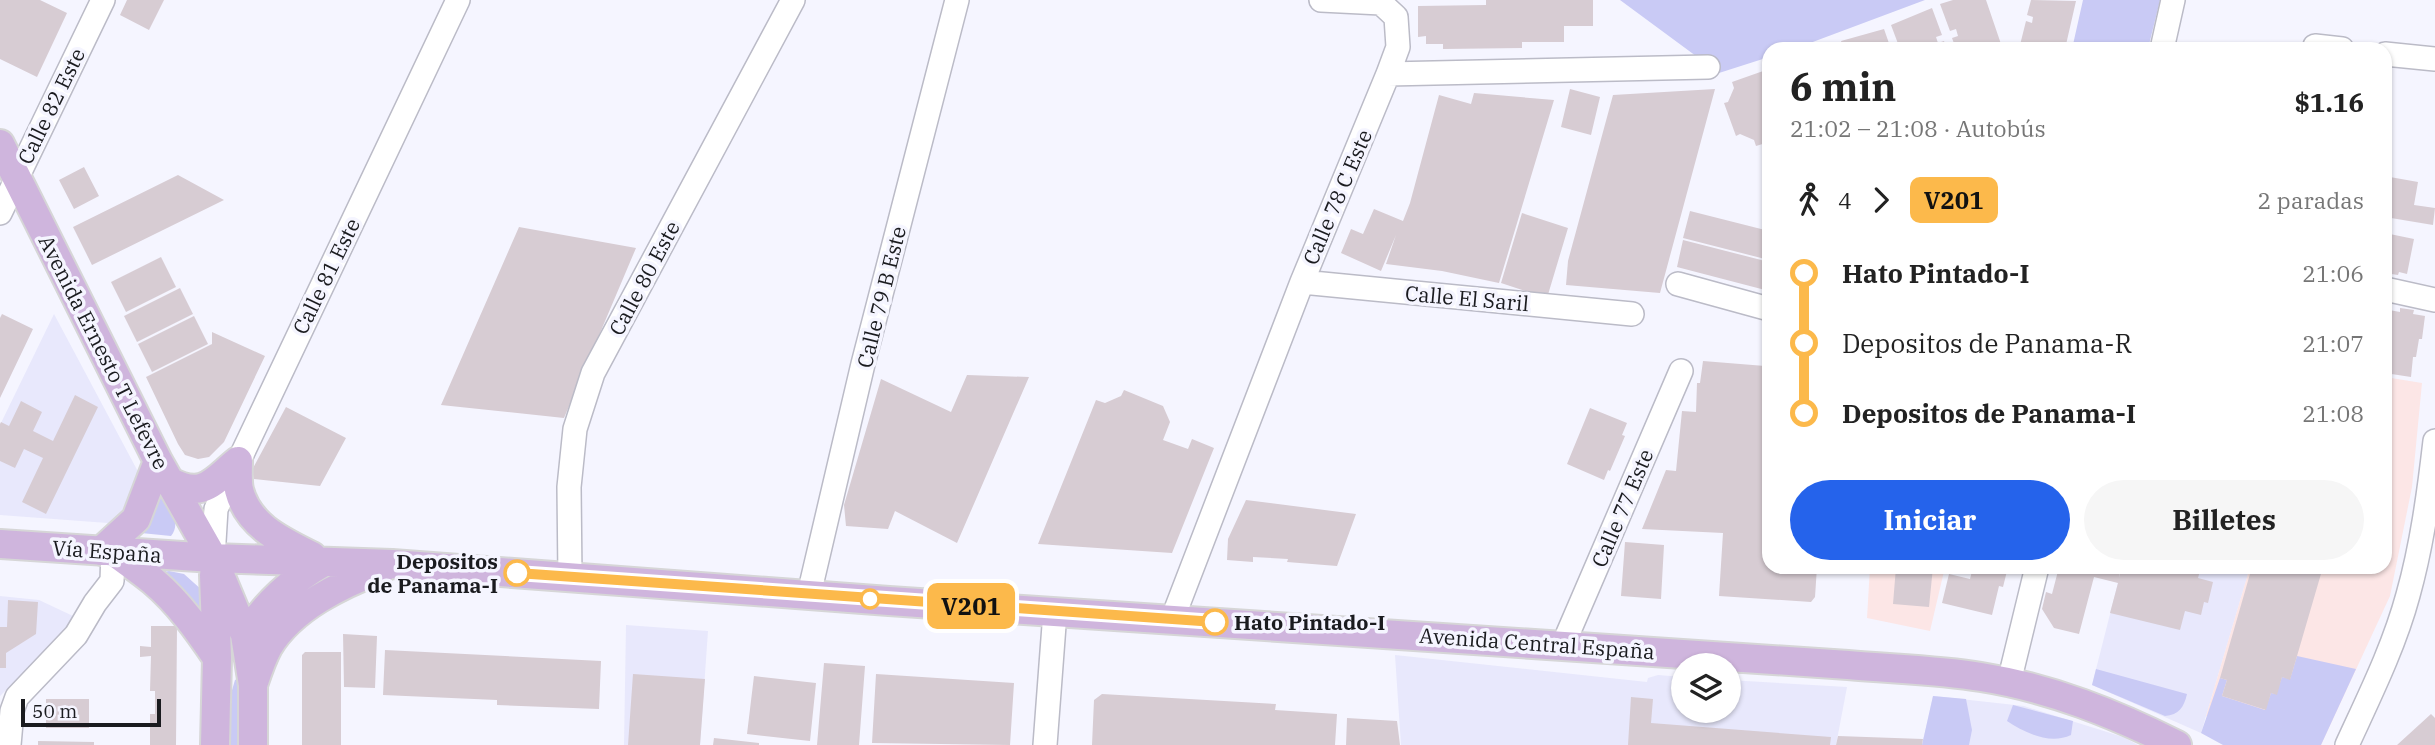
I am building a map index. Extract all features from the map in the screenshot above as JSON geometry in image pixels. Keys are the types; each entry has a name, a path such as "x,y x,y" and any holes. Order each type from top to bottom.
{"main road":[{"name":"Avenida Ernesto T Lefevre","path":"0,144 163,471 213,558 245,635 253,685"},
{"path":"216,659 187,616 171,598 153,581 107,551 136,519 163,471 188,489 201,489 214,483 238,461"},
{"path":"238,461 239,489 250,512 264,529 272,537 324,562"},
{"name":"Vía España","path":"0,544 213,558"},
{"path":"213,558 215,745"},
{"name":"Avenida Central España","path":"213,558 391,564 1979,676 2076,700 2123,718 2177,745"},
{"path":"245,635 260,612 279,592 300,575 324,562"},
{"path":"253,745 253,685 268,648 302,611 349,582 391,564"}],"street":[{"name":"Calle 82 Este","path":"0,213 103,0"},
{"name":"Calle 81 Este","path":"213,558 216,509 458,0"},
{"name":"Calle 80 Este","path":"570,577 569,488 575,429 593,373 793,0"},
{"name":"Calle 79 B Este","path":"809,594 863,364 957,0"},
{"name":"Calle 78 C Este","path":"1172,620 1302,282 1398,47 1396,17 1381,3 1321,0"},
{"path":"2164,42 2173,0"},
{"path":"2392,55 2435,59"},
{"path":"1388,74 1708,67"},
{"name":"Calle El Saril","path":"1302,282 1632,314"},
{"path":"1678,285 1762,307"},
{"path":"2392,291 2435,300"},
{"name":"Calle 77 Este","path":"1563,645 1681,371"},
{"path":"2347,745 2375,684 2408,597 2426,518 2435,442"},
{"path":"9,745 12,711 18,697 76,635 112,581 107,551"},
{"path":"2009,682 2035,574"},
{"path":"1045,745 1055,612"}],"shaded area":[{"path":"1620,0 1925,0 1813,42 1762,42 1762,59 1719,73"},
{"path":"2083,0 2160,0 2150,42 2074,42"},
{"path":"54,314 143,481 121,524 0,515 0,425"},
{"path":"2392,378 2422,383 2412,487 2390,596 2321,745 2206,716 2248,574 2392,574"},
{"path":"159,490 175,519 171,536 131,532"},
{"path":"163,572 184,574 203,591 206,619"},
{"path":"1870,574 1943,574 1930,631 1867,618"},
{"path":"2120,574 2248,574 2201,733 2092,685"},
{"path":"0,596 39,600 73,616 61,636 0,696"},
{"path":"626,625 708,631 700,745 624,745"},
{"path":"1395,655 1647,682 1648,678 1658,675 1671,676 1671,723 1741,723 1741,681 1847,687 1836,745 1401,745"},
{"path":"2297,656 2356,669 2321,745 2223,745 2201,733 2220,678 2227,680 2222,696 2265,710 2271,693 2276,694 2282,677 2290,679"},
{"path":"2096,669 2187,694 2186,699 2177,712 2165,716 2092,685"},
{"path":"239,678 246,745 227,745 228,704 235,680"},
{"path":"1933,696 2024,706 2123,737 2138,745 1922,745"},
{"path":"1933,696 1966,699 1972,730 1969,745 1922,745"},
{"path":"2013,705 2073,721 2071,735 2055,739 2022,730 2007,721"}],"building":[{"path":"0,0 40,0 67,13 37,77 0,59"},
{"path":"127,0 164,0 149,30 120,15"},
{"path":"1486,0 1593,0 1593,26 1564,26 1564,42 1522,42 1522,48 1443,49 1443,44 1426,44 1426,36 1418,37 1418,6 1486,5"},
{"path":"1953,0 1986,0 2000,42 1953,42 1952,38 1958,36 1956,29 1950,31 1940,4"},
{"path":"2031,0 2076,1 2067,42 2021,42 2026,21 2032,23 2033,17 2027,15"},
{"path":"1932,8 1942,35 1936,37 1938,42 1897,42 1891,25"},
{"path":"1884,29 1889,42 1841,42"},
{"path":"1762,71 1762,144 1756,146 1754,140 1740,134 1736,136 1724,103 1728,102 1734,88 1732,82"},
{"path":"1570,89 1600,97 1591,135 1561,127"},
{"path":"1715,89 1660,293 1566,285 1568,261 1613,95"},
{"path":"1474,93 1554,100 1499,283 1442,271 1386,264 1396,235 1381,271 1341,253 1351,229 1363,234 1374,209 1403,221 1439,95 1471,104"},
{"path":"84,167 99,196 74,209 59,180"},
{"path":"178,175 224,200 92,265 73,227"},
{"path":"2392,177 2418,182 2414,205 2435,208 2433,225 2392,218"},
{"path":"1690,211 1762,229 1762,258 1683,238"},
{"path":"1522,213 1568,228 1547,298 1501,283"},
{"path":"519,227 636,248 564,418 441,405"},
{"path":"2392,234 2414,239 2407,274 2399,272 2398,275 2392,274"},
{"path":"1683,240 1762,260 1762,289 1677,267"},
{"path":"161,257 176,287 126,312 111,282"},
{"path":"180,288 193,314 137,342 124,316"},
{"path":"2400,308 2414,310 2413,314 2425,316 2422,339 2419,339 2416,357 2413,357 2411,377 2392,374 2392,311 2400,312"},
{"path":"2,314 33,329 0,398 0,318"},
{"path":"194,316 208,344 152,372 138,344"},
{"path":"212,332 265,356 224,442 209,457 198,459 185,455 178,444 146,377 212,344"},
{"path":"1703,361 1762,366 1762,574 1817,574 1815,597 1811,602 1719,596 1723,533 1642,529 1666,470 1676,471 1682,411 1696,412 1697,383 1700,383"},
{"path":"967,375 1029,377 957,543 895,511 888,529 846,526 844,505 881,379 951,412"},
{"path":"1124,390 1163,406 1170,422 1163,440 1188,449 1192,439 1214,448 1172,553 1038,544 1096,400 1105,403 1121,396"},
{"path":"75,395 98,407 46,514 22,502 43,458 24,449 15,468 0,461 0,424 1,422 9,426 21,401 42,412 33,431 53,441"},
{"path":"286,407 346,438 320,486 254,479 252,470"},
{"path":"1590,408 1627,423 1622,435 1625,436 1604,480 1567,464"},
{"path":"1246,500 1356,514 1337,566 1253,557 1253,562 1227,560 1228,539"},
{"path":"1625,542 1664,545 1661,599 1621,596"},
{"path":"1895,574 1932,574 1929,607 1893,604"},
{"path":"1949,574 1970,579 1971,574 2006,574 2003,587 1999,586 1992,615 1942,603"},
{"path":"2057,574 2120,574 2119,578 2120,574 2199,574 2198,578 2213,582 2208,603 2204,602 2201,615 2185,611 2180,630 2110,613 2118,583 2094,577 2079,634 2054,628 2042,609 2046,592 2052,594"},
{"path":"2250,574 2321,574 2290,680 2282,677 2277,695 2271,693 2266,710 2222,696 2227,680 2220,678"},
{"path":"8,600 38,602 36,634 6,653 6,668 0,668 0,627 7,627"},
{"path":"151,626 177,626 176,745 150,745 150,714 155,714 155,691 150,691 151,656 140,657 140,646 151,647"},
{"path":"343,634 377,636 375,688 344,687"},
{"path":"385,650 601,661 599,709 497,705 497,700 383,695"},
{"path":"305,652 341,652 341,745 302,745 302,655"},
{"path":"824,663 865,666 859,745 817,745"},
{"path":"633,674 705,679 700,745 628,745"},
{"path":"876,674 1014,683 1010,745 872,743"},
{"path":"754,676 816,683 810,741 747,734"},
{"path":"1102,694 1276,704 1275,710 1337,714 1335,745 1092,745 1094,700"},
{"path":"1631,697 1653,699 1651,723 1831,737 1830,745 1628,745"},
{"path":"46,699 89,699 89,728 46,728"},
{"path":"2431,714 2435,718 2435,745 2397,745"},
{"path":"1347,718 1397,721 1400,745 1346,745"},
{"path":"1838,736 1923,739 1922,745 1836,745"},
{"path":"714,738 759,743 759,745 713,745"},
{"path":"38,741 94,742 94,745 38,745"}],"bus line":[{"name":"V201","path":"517,573 1215,622"}],"place":[{"name":"Depositos de Panama-I","path":"517,573"},
{"name":"Hato Pintado-I","path":"1215,622"}]}
